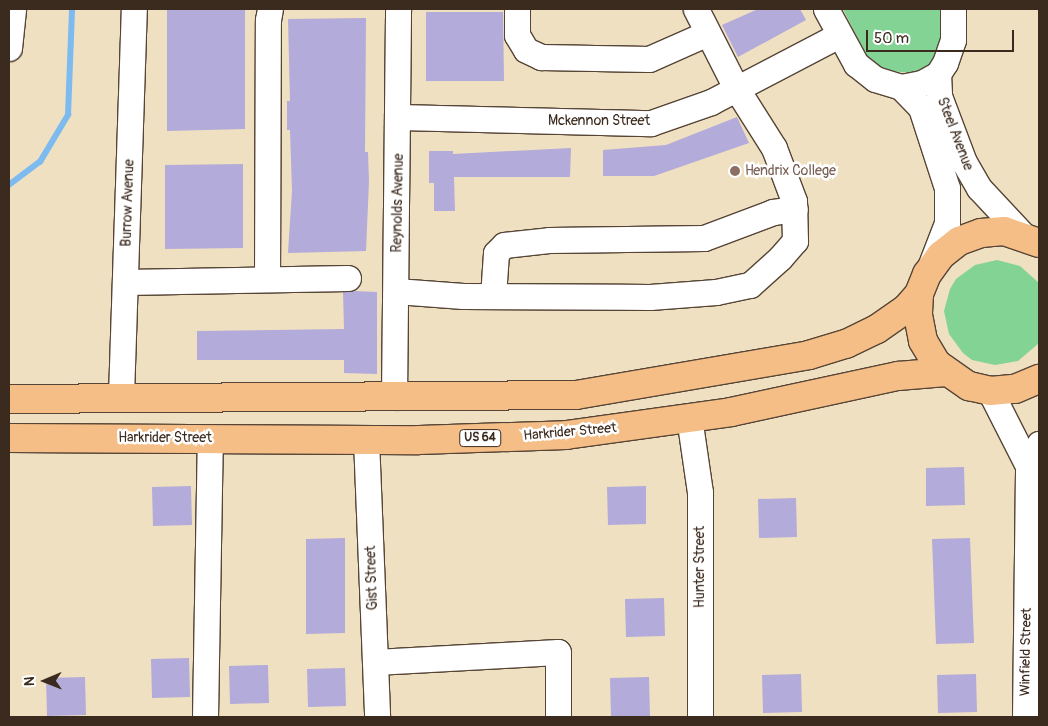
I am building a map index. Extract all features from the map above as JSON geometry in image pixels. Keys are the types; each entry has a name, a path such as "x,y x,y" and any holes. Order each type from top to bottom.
{"main road":[{"path":"9,399 121,396 235,399 566,396 749,368 846,344 893,319 923,284 941,255 959,241 981,233 1004,231 1034,240"},
{"path":"923,284 918,315 924,341 946,372 969,386 990,391 1015,389 1039,379"},
{"name":"Harkrider Street","path":"9,438 366,439 566,435 731,412 898,376 946,372"}],"street":[{"path":"9,48 13,9"},
{"name":"Burrow Avenue","path":"121,396 134,9"},
{"path":"267,279 268,20 270,9"},
{"name":"Reynolds Avenue","path":"394,397 399,117 398,9"},
{"path":"517,9 517,35 526,50 541,57 649,59 708,33"},
{"path":"396,291 493,296 650,297 716,292 750,285 795,241 795,209 774,148 736,88 696,9"},
{"path":"826,9 847,50 866,72 884,83 901,87 922,83 938,74 950,51 953,9"},
{"name":"Mckennon Street","path":"399,117 651,123 711,102 839,35"},
{"name":"Steel Avenue","path":"938,74 939,96 964,162 979,188 1034,240"},
{"name":"Steel Avenue","path":"901,87 924,116 947,188 947,223 923,284"},
{"path":"493,296 496,253 504,244 540,240 704,238 774,212 795,209"},
{"path":"125,282 348,278"},
{"name":"Winfield Street","path":"990,391 1028,466 1034,500 1026,717"},
{"name":"Hunter Street","path":"689,417 700,492 700,717"},
{"path":"205,717 210,439"},
{"name":"Gist Street","path":"366,439 377,717"},
{"name":"Winfield Street","path":"1028,466 1039,444"},
{"path":"375,662 558,652 558,717"}],"green space":[{"path":"843,9 941,9 944,29 936,57 926,68 911,73 882,70 866,55"},
{"path":"997,260 1020,266 1039,283 1039,343 1018,361 995,365 972,360 963,353 949,334 944,311 950,289 956,279 975,265"}],"building":[{"path":"167,9 245,9 245,129 167,131"},
{"path":"758,9 800,9 806,20 738,57 722,25"},
{"path":"426,12 503,12 504,81 426,81"},
{"path":"366,18 365,152 368,152 369,181 366,251 288,253 292,191 290,130 287,130 287,101 290,101 288,19"},
{"path":"737,117 749,143 654,176 603,176 603,150 666,145"},
{"path":"571,148 570,177 454,177 455,211 434,211 434,183 429,183 429,151 453,151 453,154"},
{"path":"243,164 243,248 165,249 165,165"},
{"path":"343,292 377,292 377,374 344,373 344,360 197,360 197,331 344,329"},
{"path":"964,467 965,505 926,506 926,468"},
{"path":"191,486 192,525 153,526 152,487"},
{"path":"646,486 646,524 608,525 607,487"},
{"path":"796,498 797,537 759,538 758,499"},
{"path":"345,538 345,633 306,634 306,539"},
{"path":"970,538 974,643 936,644 932,539"},
{"path":"664,598 665,636 626,637 625,599"},
{"path":"189,658 190,697 152,698 151,659"},
{"path":"268,665 269,703 230,704 229,666"},
{"path":"345,668 346,706 308,707 307,669"},
{"path":"801,674 802,712 763,713 762,675"},
{"path":"976,674 977,712 938,713 937,675"},
{"path":"85,677 86,715 47,716 46,678"},
{"path":"649,677 650,716 611,717 610,678"}],"waterway":[{"path":"9,185 40,162 68,115 72,9"}],"place":[{"name":"Hendrix College","path":"735,171"}]}
